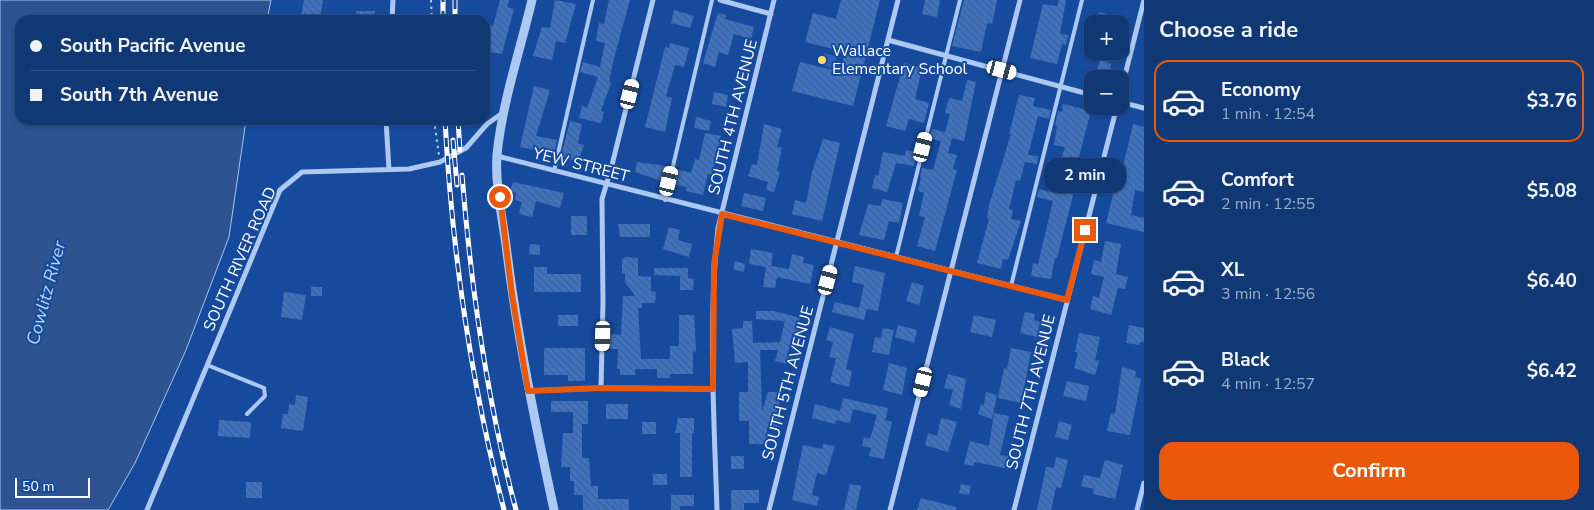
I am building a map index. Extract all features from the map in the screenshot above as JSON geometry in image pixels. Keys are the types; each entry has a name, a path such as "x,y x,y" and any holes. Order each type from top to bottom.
{"street":[{"path":"392,15 393,0"},
{"path":"532,0 504,112 497,156 497,178 512,295 528,391 554,510"},
{"path":"601,388 604,302 602,199 653,0"},
{"path":"720,0 771,14"},
{"name":"SOUTH 4TH AVENUE","path":"717,510 713,389 714,264 722,214 774,0"},
{"name":"SOUTH 5TH AVENUE","path":"769,510 898,0"},
{"path":"890,510 1020,0"},
{"path":"1126,70 1144,0"},
{"path":"888,40 1084,93"},
{"path":"1129,104 1144,108"},
{"name":"SOUTH RIVER ROAD","path":"490,122 504,112"},
{"name":"SOUTH 7TH AVENUE","path":"1014,510 1115,115"},
{"path":"386,125 388,170"},
{"name":"SOUTH RIVER ROAD","path":"147,510 280,190 302,172 409,169 440,162 466,148 487,125"},
{"name":"YEW STREET","path":"497,156 553,172 1067,300"},
{"path":"528,391 601,388 713,389"},
{"path":"1137,510 1144,483"}],"lane":[{"path":"553,172 593,0"},
{"path":"664,200 712,0"},
{"path":"896,257 960,0"},
{"path":"1011,286 1082,0"},
{"path":"207,365 264,388 265,396 247,414"}],"path":[{"path":"431,0 432,15"},
{"path":"435,125 440,162"}],"shaded area":[{"path":"824,53 837,56 834,68 821,65"}],"water":[{"name":"Cowlitz River","path":"0,0 271,0 268,15 15,15 15,125 245,125 229,237 186,350 135,463 108,510 0,510"}],"building":[{"path":"304,0 323,0 321,15 301,15"},
{"path":"500,0 509,0 507,7 514,9 502,54 490,52 490,26 493,26"},
{"path":"555,0 576,4 565,43 556,41 552,60 533,56 542,27 550,28"},
{"path":"609,0 630,0 614,58 609,82 611,83 601,111 604,112 601,123 579,118 582,106 587,108 598,77 580,72 583,62 600,67 605,43 596,41 599,23 604,24"},
{"path":"841,0 880,0 853,106 792,91 800,62 840,72 845,52 805,42 813,13 836,19"},
{"path":"925,0 940,0 937,17 922,14"},
{"path":"964,0 997,0 992,24 987,23 981,52 952,46"},
{"path":"1059,0 1066,0 1060,34 1068,35 1066,45 1062,44 1057,64 1030,58 1043,4 1057,6"},
{"path":"674,10 694,16 690,28 671,23"},
{"path":"356,11 375,11 375,15 356,15"},
{"path":"1099,12 1112,15 1098,15"},
{"path":"718,13 726,15 725,19 754,27 751,39 734,34 728,55 719,52 715,67 703,63"},
{"path":"670,43 689,48 684,67 675,65 666,96 672,98 665,132 645,127 665,47 669,48"},
{"path":"1099,60 1108,60 1107,63 1111,64 1110,70 1098,70"},
{"path":"904,63 922,68 915,99 929,103 924,123 909,119 905,131 886,126"},
{"path":"967,80 976,82 964,141 952,138 948,153 957,155 953,169 957,170 935,251 917,246 925,217 919,216 924,193 918,191 920,178 922,168 933,170 941,141 929,138 932,129 945,132 950,114 945,113 949,98 962,101"},
{"path":"534,86 550,90 536,136 557,140 554,154 520,147"},
{"path":"714,92 728,95 726,107 712,104"},
{"path":"1019,95 1035,98 1033,106 1051,110 1049,119 1038,116 1028,155 1038,156 1037,164 1025,162 1020,181 1016,180 1009,209 1013,210 1011,219 1021,221 1008,260 1003,259 1001,269 977,263 989,219 987,218 989,205 1011,134 1009,134"},
{"path":"1063,104 1084,109 1084,115 1090,115 1076,168 1070,166 1066,182 1076,184 1051,279 1031,276 1033,263 1038,264 1053,201 1037,197 1039,189 1050,192 1065,147 1054,145 1058,111 1062,112"},
{"path":"696,117 711,121 709,131 694,128"},
{"path":"570,121 582,124 578,143 584,145 578,162 561,156"},
{"path":"764,124 782,129 777,147 782,148 777,171 780,172 774,192 766,190 768,182 748,176 752,164 757,165"},
{"path":"1133,124 1144,127 1144,192 1135,190 1131,215 1144,218 1144,232 1106,223 1114,191 1117,192"},
{"path":"705,133 721,136 712,175 708,174 703,195 686,191 687,187 673,184 676,169 691,173 695,159 699,160"},
{"path":"823,139 840,143 822,221 792,214 795,200 806,203 812,172"},
{"path":"906,150 916,152 914,166 896,163 887,192 872,188 875,175 878,176 883,152 905,156"},
{"path":"637,162 669,168 665,182 635,172"},
{"path":"513,182 564,193 560,208 536,201 532,217 519,214 522,202 515,200 516,193 510,191"},
{"path":"744,193 766,198 763,211 741,206"},
{"path":"882,199 903,203 899,223 889,221 884,240 859,235 868,204 881,206"},
{"path":"571,216 587,216 587,235 571,235"},
{"path":"618,224 650,224 650,237 620,237"},
{"path":"669,227 680,230 678,240 692,244 689,257 663,249"},
{"path":"1105,241 1121,244 1116,274 1128,277 1125,289 1118,288 1111,315 1090,309 1093,296 1099,298 1104,277 1091,274 1094,260 1101,262"},
{"path":"530,244 540,245 540,255 529,254"},
{"path":"751,249 773,253 771,266 789,269 792,254 804,257 803,263 814,265 810,284 777,277 775,288 763,287 766,267 749,264"},
{"path":"625,257 638,258 638,276 651,277 651,291 656,292 655,303 642,303 642,308 638,308 641,359 670,359 670,346 679,346 679,315 694,315 696,352 693,351 693,374 670,374 670,378 657,378 657,369 635,369 635,375 620,375 620,369 617,369 618,349 610,349 610,334 621,335 623,296 635,296 625,282 625,274 622,273 622,260"},
{"path":"735,261 745,264 744,272 733,269"},
{"path":"855,266 885,273 878,311 867,309 864,320 832,312 835,302 859,308 864,285 852,282"},
{"path":"534,267 547,267 547,274 581,274 581,292 534,292"},
{"path":"654,268 688,268 688,278 694,279 693,290 680,290 680,276 654,275"},
{"path":"912,282 924,286 919,305 906,301"},
{"path":"311,287 322,287 322,296 311,296"},
{"path":"284,292 306,295 302,320 281,317"},
{"path":"756,311 774,311 800,318 797,327 800,328 798,337 792,336 788,353 799,356 796,366 775,361 778,350 760,350 762,411 768,392 779,392 780,427 767,427 767,444 749,444 749,421 739,421 739,392 748,392 748,362 735,363 732,329 743,328 743,321 752,321 753,343 780,342 785,321 756,319"},
{"path":"1025,312 1035,314 1034,320 1040,322 1037,337 1020,333"},
{"path":"558,315 578,315 578,326 558,326"},
{"path":"974,315 996,320 992,337 970,332"},
{"path":"898,325 917,330 914,343 895,337"},
{"path":"1129,325 1144,328 1144,342 1140,342 1140,345 1126,343"},
{"path":"830,327 854,334 846,369 852,371 849,387 830,382 836,358 829,357 833,342 826,340"},
{"path":"883,328 894,330 889,355 872,352 875,337 881,338"},
{"path":"1079,333 1100,337 1095,360 1099,361 1095,375 1074,368 1078,353 1075,352"},
{"path":"544,348 585,348 585,381 568,381 568,375 544,375"},
{"path":"1011,348 1031,352 1021,403 998,398 1004,368 1007,369"},
{"path":"889,363 907,368 902,395 883,390"},
{"path":"1122,367 1136,371 1135,377 1141,379 1130,435 1107,431 1111,413 1115,414"},
{"path":"948,374 966,379 961,409 949,405 953,390 944,388"},
{"path":"1067,381 1089,386 1086,401 1063,396"},
{"path":"986,392 997,395 992,419 978,414 981,404 984,405"},
{"path":"296,395 308,397 303,431 281,428 283,414 288,414 289,404 295,405"},
{"path":"843,398 888,408 885,420 892,422 884,459 869,456 871,448 862,446 864,437 870,439 877,415 853,409 850,423 836,420 835,424 812,418 815,404 840,411"},
{"path":"551,401 588,401 588,424 582,424 582,458 589,458 591,486 598,486 598,499 629,499 629,510 583,510 583,495 574,495 574,481 570,481 570,467 561,467 563,433 573,433 573,412 551,412"},
{"path":"606,404 628,404 628,419 606,419"},
{"path":"994,413 1009,416 1000,455 1008,456 1005,468 975,462 973,466 964,464 970,441 989,446"},
{"path":"678,418 694,418 692,477 680,477 680,433 675,433"},
{"path":"941,418 957,422 948,452 925,445 928,433 937,436"},
{"path":"219,420 251,422 250,438 218,436"},
{"path":"1059,421 1072,425 1068,440 1055,437"},
{"path":"642,422 656,422 656,434 642,434"},
{"path":"823,444 835,446 826,475 817,473 812,495 819,497 817,506 792,500 803,445 822,449"},
{"path":"731,456 744,456 744,469 731,469"},
{"path":"1056,457 1068,460 1061,488 1056,487 1051,510 1037,510 1046,467 1054,468"},
{"path":"1105,460 1123,465 1115,499 1093,494 1094,489 1081,486 1084,475 1100,478"},
{"path":"653,474 667,474 667,485 653,485"},
{"path":"246,482 262,482 262,498 246,498"},
{"path":"850,484 861,486 856,510 844,510"},
{"path":"961,484 971,486 969,495 959,493"},
{"path":"731,490 759,490 759,503 744,503 744,510 731,510"},
{"path":"671,495 694,495 694,506 680,506 680,510 671,510"},
{"path":"921,498 956,507 956,510 917,510"}],"railway":[{"path":"443,0 443,15"},
{"path":"455,0 455,15"},
{"path":"445,125 458,267 465,316 482,414 504,510"},
{"path":"458,125 460,150"},
{"path":"453,140 457,185"},
{"path":"462,175 475,302 497,428 516,510"}],"place":[{"name":"Wallace Elementary School","path":"822,60"}],"route":[{"path":"500,197 512,295 528,391 601,388 713,389 714,264 718,228 722,214 1067,300 1085,230"}]}
